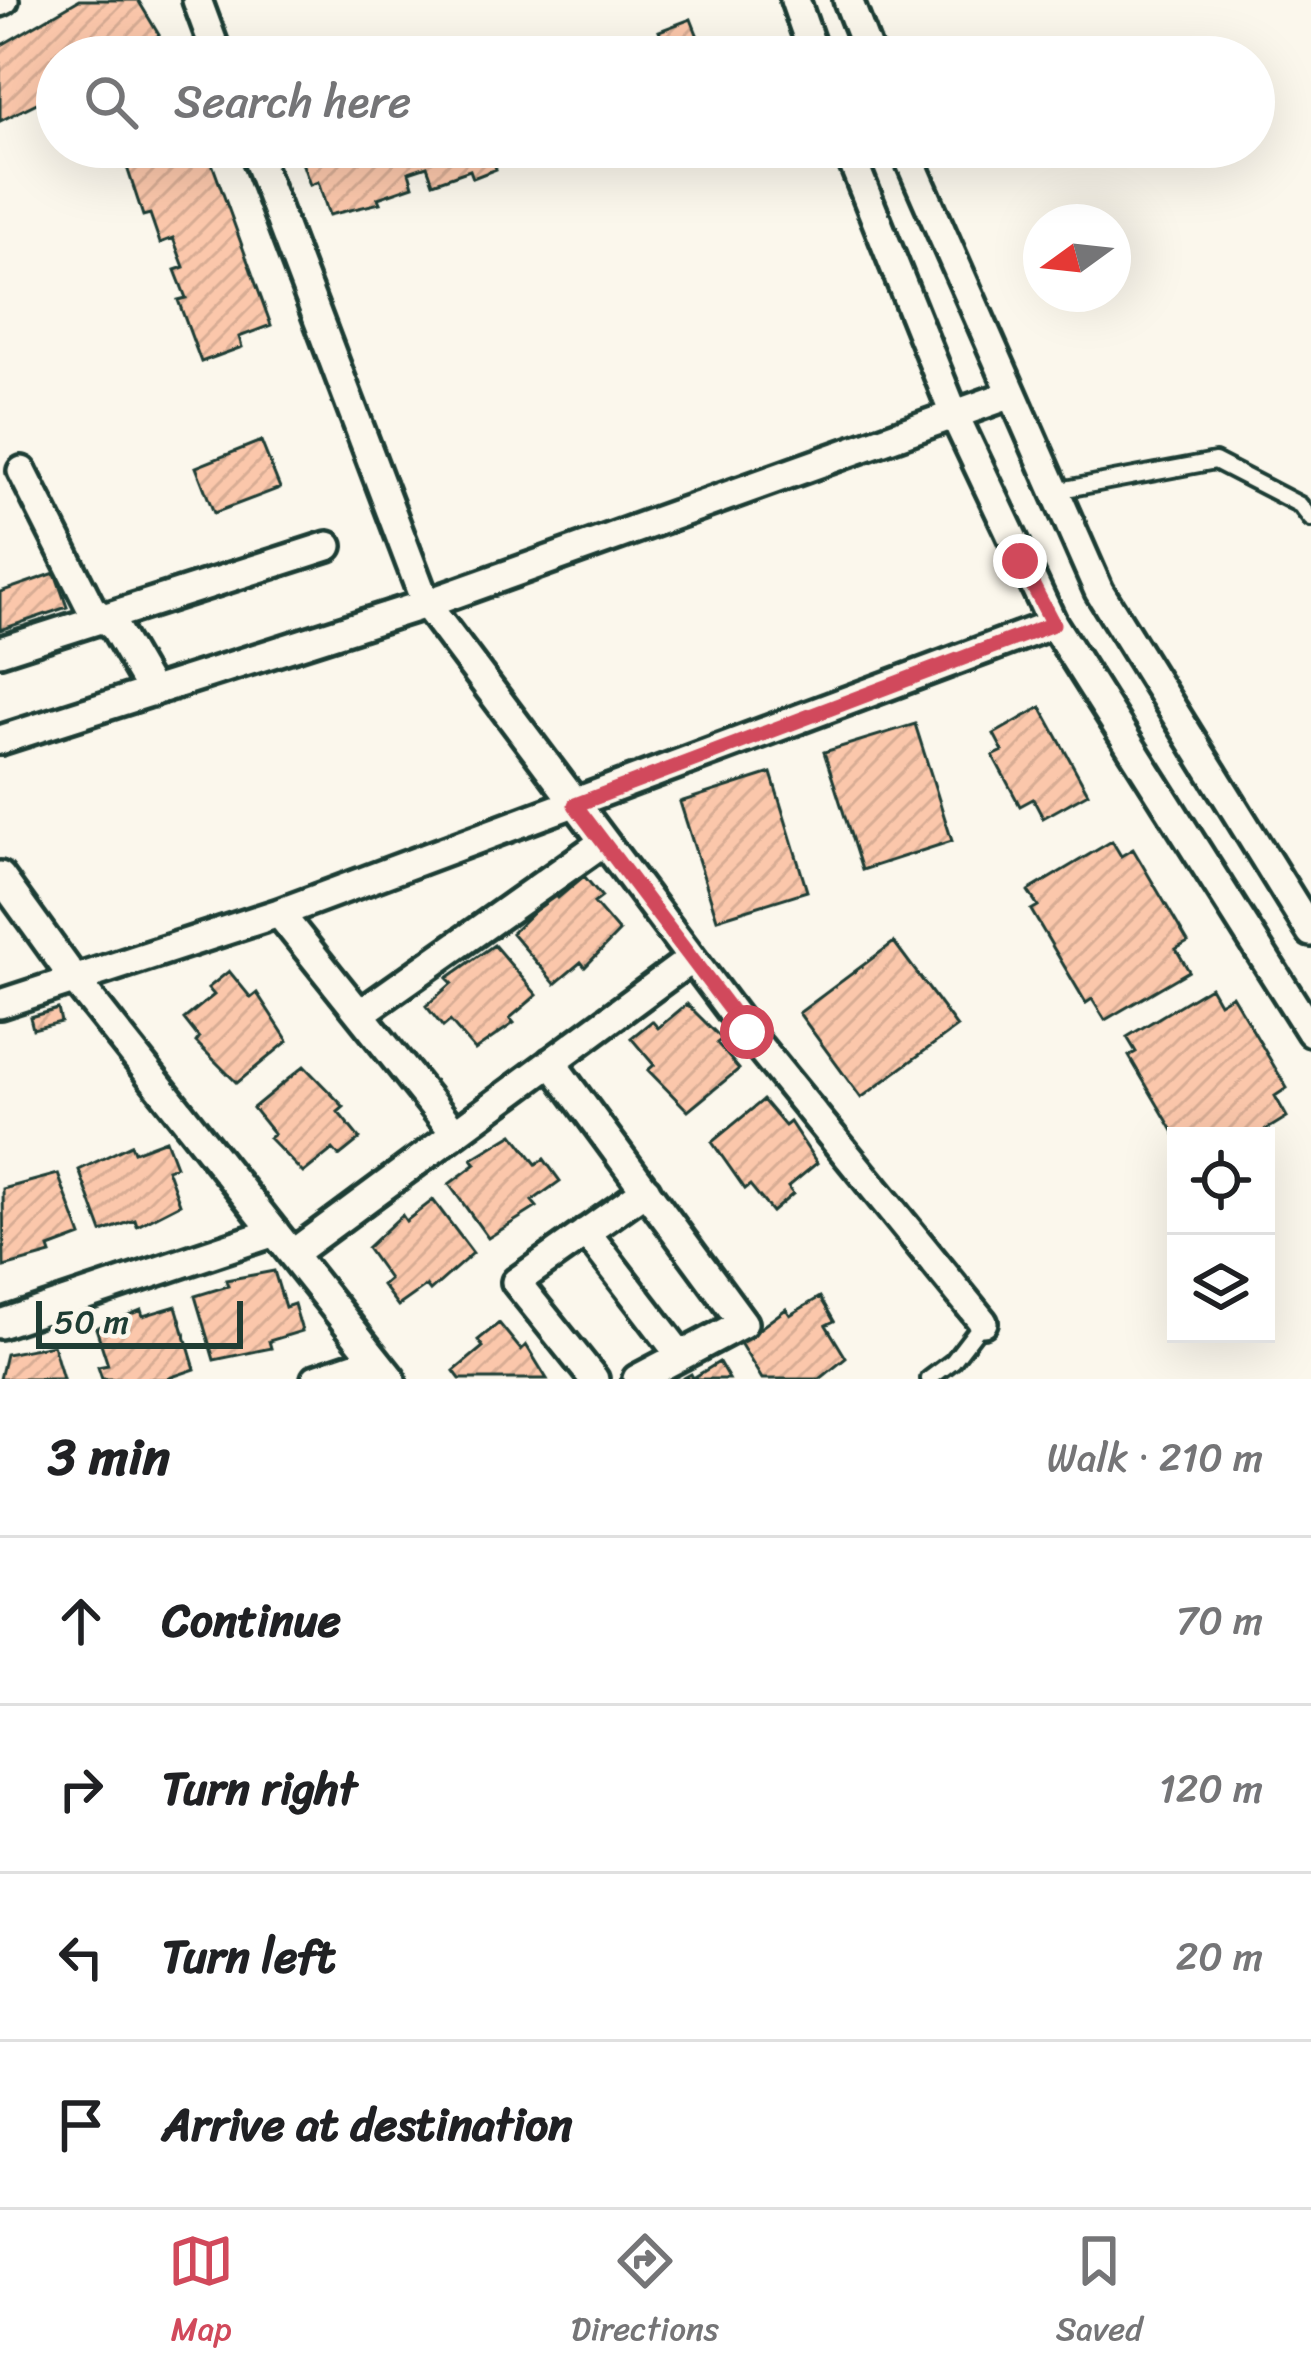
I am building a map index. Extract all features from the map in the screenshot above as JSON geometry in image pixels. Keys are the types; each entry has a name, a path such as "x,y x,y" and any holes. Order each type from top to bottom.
{"street":[{"path":"196,0 210,36"},
{"path":"795,0 808,36"},
{"path":"848,0 862,36"},
{"path":"261,168 426,604 691,958 983,1322"},
{"path":"856,168 954,414 1053,624 1311,1032"},
{"path":"913,168 1099,591 1311,932"},
{"path":"0,740 426,604 1009,394"},
{"path":"22,471 91,608 116,628 152,692"},
{"path":"0,651 328,546"},
{"path":"0,1004 279,913 1053,624"},
{"path":"360,1014 602,843"},
{"path":"0,876 75,980 383,1369 316,1379"},
{"path":"279,913 455,1133"},
{"path":"0,1324 283,1243 455,1133 691,958"},
{"path":"551,1062 743,1323 637,1379"},
{"path":"594,1379 516,1282 646,1190"},
{"path":"586,1232 681,1356"}],"lane":[{"path":"1053,491 1216,461 1300,505 1311,519"},
{"path":"929,1379 953,1361 983,1322"}],"building":[{"path":"79,0 138,0 159,35 36,36 36,103 0,121 0,46"},
{"path":"691,19 698,36 661,36 659,31"},
{"path":"127,168 214,168 271,325 239,337 242,347 201,362 178,300 186,298 175,270 184,267 173,238 160,243 150,214 143,216"},
{"path":"304,168 421,168 409,172 413,186 378,198 380,203 329,215 318,182 310,185"},
{"path":"428,168 496,169 473,178 470,170 433,183"},
{"path":"261,441 280,488 214,513 196,467"},
{"path":"55,573 67,607 0,630 0,592"},
{"path":"1041,707 1088,793 1043,818 1033,799 1020,806 993,756 1003,751 994,734"},
{"path":"915,724 952,841 862,870 824,752"},
{"path":"771,773 807,891 717,919 680,802"},
{"path":"1112,841 1121,856 1133,849 1188,942 1176,949 1189,971 1105,1020 1092,999 1086,1003 1031,910 1038,906 1028,891"},
{"path":"584,876 602,897 594,903 619,932 585,967 581,962 555,984 512,933 553,893 558,898"},
{"path":"894,942 957,1027 861,1098 799,1013"},
{"path":"494,945 537,995 510,1018 514,1023 475,1050 450,1021 443,1027 426,1006 452,983 447,978"},
{"path":"229,971 251,998 257,993 288,1041 237,1083 196,1042 199,1038 184,1019 214,995 208,988"},
{"path":"1210,987 1219,1003 1232,995 1287,1088 1275,1096 1287,1117 1271,1127 1171,1127 1129,1056 1136,1052 1127,1037"},
{"path":"687,1004 722,1039 717,1043 739,1069 688,1111 648,1070 654,1065 631,1038 652,1021 658,1028"},
{"path":"58,1009 61,1022 33,1029 30,1017"},
{"path":"304,1066 344,1107 338,1112 360,1139 339,1156 333,1149 303,1173 269,1138 274,1134 253,1108"},
{"path":"763,1100 785,1126 790,1122 817,1163 788,1187 793,1194 772,1212 750,1185 745,1189 712,1142"},
{"path":"513,1134 536,1164 544,1159 560,1181 532,1201 537,1207 488,1238 449,1184 476,1164 472,1159"},
{"path":"166,1140 176,1166 167,1169 180,1204 137,1226 135,1220 102,1232 79,1170 131,1145 134,1152"},
{"path":"58,1174 81,1236 49,1248 51,1254 4,1267 3,1189"},
{"path":"433,1200 473,1253 430,1291 426,1286 398,1306 382,1285 389,1279 367,1248 402,1215 406,1221"},
{"path":"274,1271 285,1307 294,1304 302,1331 269,1341 271,1348 214,1360 195,1296 228,1286 226,1280"},
{"path":"820,1297 834,1321 826,1325 846,1358 820,1379 762,1379 740,1343 786,1309 790,1315"},
{"path":"176,1306 195,1369 166,1379 102,1379 98,1367 108,1365 96,1328 141,1310 143,1316"},
{"path":"499,1323 521,1350 526,1345 547,1379 460,1379 454,1371 483,1347 478,1340"},
{"path":"53,1345 63,1379 0,1379 6,1354"},
{"path":"719,1362 729,1379 682,1379 691,1374 693,1378"}],"route":[{"path":"747,1032 575,805 1053,624 1020,561"}]}
